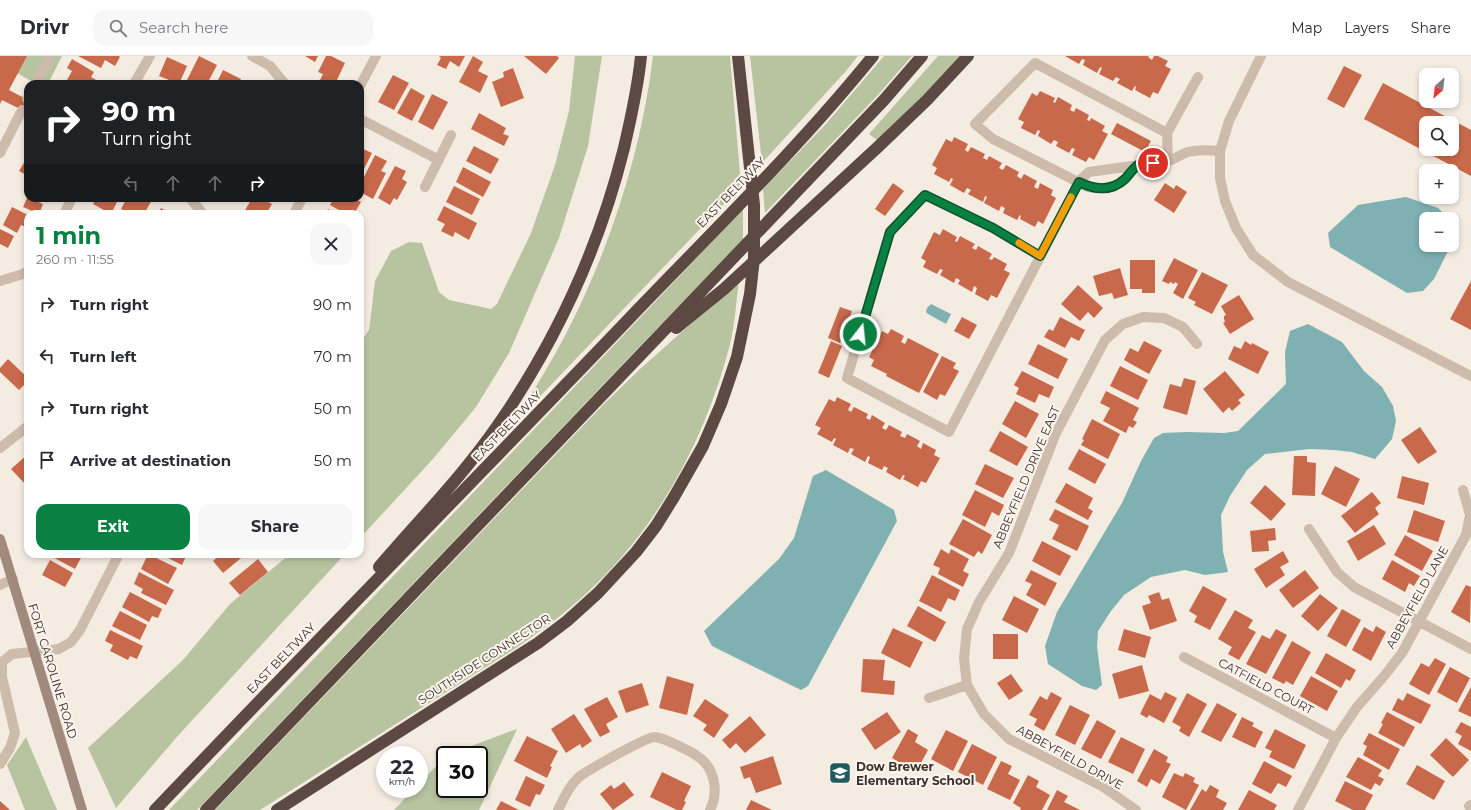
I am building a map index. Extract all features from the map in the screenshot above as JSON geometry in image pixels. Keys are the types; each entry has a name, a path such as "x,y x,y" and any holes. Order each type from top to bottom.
{"highway":[{"path":"311,646 464,470 498,425 562,319 591,253 606,211 633,111 641,56"},
{"name":"SOUTHSIDE CONNECTOR","path":"277,810 538,643 567,621 598,593 636,552 656,526 674,498 703,446 721,404 734,363 753,272 755,220 738,56"},
{"name":"EAST BELTWAY","path":"155,810 311,646 442,514 755,188 818,120 873,56"},
{"path":"206,810 884,100 922,56"},
{"path":"634,362 730,284 879,146 927,100 968,56"}],"street":[{"path":"37,80 50,56"},
{"path":"136,80 150,56"},
{"path":"252,56 270,66 281,80"},
{"path":"363,80 376,56"},
{"path":"1261,56 1229,121 1220,151 1220,178 1225,201 1236,228 1252,254 1288,282 1471,376"},
{"path":"1138,165 1124,180 1112,188 1098,189 1088,187 993,139 975,124 1036,63 1167,133"},
{"path":"1168,161 1167,133 1198,77"},
{"path":"0,153 22,110"},
{"path":"364,121 439,160"},
{"path":"425,187 451,136"},
{"path":"1040,256 993,228 925,195 890,232 847,378 949,432 1079,182 1088,172 1168,161 1187,152 1199,150 1220,151"},
{"path":"193,202 200,210"},
{"path":"0,281 24,273"},
{"name":"ABBEYFIELD DRIVE EAST","path":"966,685 964,658 967,629 979,602 1009,553 1056,433 1105,340 1123,324 1143,316 1164,318 1183,327 1197,344"},
{"path":"0,448 24,429"},
{"name":"ABBEYFIELD LANE","path":"1298,810 1336,738 1357,707 1402,653 1466,536 1470,515 1464,490"},
{"path":"1309,529 1337,572 1354,587 1471,649"},
{"name":"FORT CAROLINE ROAD","path":"0,539 82,810"},
{"path":"0,764 10,748 15,733 2,677 2,662 12,654 59,649 71,642 80,630 117,558"},
{"path":"0,584 12,580"},
{"name":"CATFIELD COURT","path":"1184,657 1336,738"},
{"path":"929,698 966,685"},
{"name":"ABBEYFIELD DRIVE","path":"966,685 984,714 1009,739 1102,786 1136,810"},
{"path":"558,810 568,789 580,776 638,742 654,737 673,742 698,756 712,772 715,786 713,803 710,810"}],"green space":[{"path":"0,56 62,56 50,80 29,80 5,66"},
{"path":"575,56 602,56 588,146 559,238 509,353 476,407 432,460 364,534 364,337 369,330 375,281 391,251 409,242 422,243 439,292 449,300 491,309 497,304 531,233 555,165 569,111"},
{"path":"653,56 730,56 741,186 528,409 524,405 548,366 570,325 591,282 608,238 624,192 636,147 646,101"},
{"path":"750,56 858,56 762,163"},
{"path":"884,56 912,56 877,96 765,213 763,189 825,125"},
{"path":"938,56 964,56 878,141 869,134"},
{"path":"743,209 743,240 197,810 169,810 564,398"},
{"path":"739,281 730,344 719,382 706,418 690,454 671,488 650,520 627,551 601,580 566,611 519,646 260,810 215,810 602,406 639,370"},
{"path":"285,558 341,558 175,739 116,808 88,748 183,660 230,604"},
{"path":"517,729 488,791 488,746 471,746"},
{"path":"26,737 57,810 25,810 7,765"},
{"path":"436,766 436,798 485,798 479,810 394,810 405,798 428,798 428,775"}],"water":[{"path":"1406,197 1419,201 1419,204 1426,204 1438,208 1442,212 1419,212 1419,252 1448,252 1434,279 1423,291 1407,293 1330,247 1328,233 1358,205"},
{"path":"931,304 951,314 946,324 926,312 927,308"},
{"path":"1308,324 1342,342 1364,371 1382,387 1393,406 1396,421 1392,439 1375,459 1352,452 1334,450 1309,449 1265,454 1247,470 1230,496 1221,515 1223,552 1228,572 1205,575 1185,570 1151,577 1124,595 1098,631 1097,647 1102,685 1096,690 1082,686 1048,664 1045,646 1057,612 1122,503 1141,461 1154,438 1163,433 1224,433 1238,431 1286,384 1285,352 1290,331"},
{"path":"826,470 894,510 897,521 808,686 801,690 712,646 704,631 779,559 794,538 813,476"}],"building":[{"path":"0,56 27,56 9,90 24,98 24,111 2,100 0,104"},
{"path":"78,56 120,57 115,66 105,60 101,68"},
{"path":"199,56 217,65 209,80 187,80"},
{"path":"305,56 318,56 315,62"},
{"path":"326,56 331,56 345,63 337,80 320,80 323,74 318,72"},
{"path":"439,56 465,56 459,67 450,61 446,69 437,65 441,58"},
{"path":"473,56 483,62 478,71 488,76 480,93 459,82"},
{"path":"524,56 557,56 559,58 546,74"},
{"path":"1065,56 1149,56 1148,57 1152,60 1154,56 1158,56 1168,61 1165,66 1171,69 1158,94 1153,92 1150,98 1135,90 1135,86 1132,91 1117,83 1120,79 1116,77 1113,81 1099,74 1102,68 1100,67 1097,73 1083,65 1085,60 1082,59 1079,64"},
{"path":"167,57 187,66 181,80 169,80 159,76"},
{"path":"72,59 94,72 91,77 96,80 67,80 72,71 67,68"},
{"path":"1344,66 1362,75 1344,108 1327,99"},
{"path":"513,68 524,98 501,107 492,82 504,77 503,72"},
{"path":"223,70 241,79 240,80 218,80"},
{"path":"393,75 409,83 394,110 378,102"},
{"path":"1383,83 1419,102 1419,108 1430,108 1445,116 1419,116 1419,148 1364,119"},
{"path":"411,88 425,96 412,121 397,113"},
{"path":"1040,91 1055,98 1053,102 1055,103 1058,97 1072,105 1070,110 1074,112 1076,108 1089,115 1087,120 1090,121 1091,118 1105,126 1102,131 1108,134 1094,160 1089,157 1086,162 1072,155 1075,149 1072,148 1069,153 1056,146 1058,142 1054,140 1051,144 1038,136 1040,131 1038,130 1035,135 1021,128 1024,122 1018,119 1032,93 1037,96"},
{"path":"432,94 448,102 433,130 418,122"},
{"path":"479,113 506,128 503,134 509,136 504,146 471,129"},
{"path":"1117,123 1151,141 1145,152 1111,134"},
{"path":"1459,124 1471,130 1471,176 1459,170 1459,164 1448,164 1433,156 1459,156"},
{"path":"954,137 968,144 965,150 968,152 971,147 985,154 983,158 987,160 989,156 1002,163 999,168 1003,170 1006,165 1019,172 1017,176 1021,179 1024,174 1037,181 1034,187 1038,189 1040,183 1053,190 1051,195 1056,198 1043,224 1038,221 1035,227 1020,219 1020,215 1017,220 1003,213 1005,208 1001,206 999,211 984,203 987,197 985,196 983,202 968,194 971,190 967,188 964,193 950,185 953,179 951,178 949,182 934,174 937,168 932,165 946,139 952,142"},
{"path":"474,146 499,159 491,174 466,161"},
{"path":"364,149 372,153 364,169"},
{"path":"375,155 387,161 381,171 386,173 373,199 364,194 364,177"},
{"path":"24,163 24,174 19,171"},
{"path":"395,166 406,171 402,179 407,182 397,200 394,198 390,205 378,198"},
{"path":"463,167 491,182 483,197 456,182"},
{"path":"893,183 904,191 885,216 875,209"},
{"path":"1165,183 1174,189 1176,185 1187,192 1174,213 1154,200"},
{"path":"454,186 480,199 472,215 446,202"},
{"path":"25,202 38,202 43,204 41,210 30,210 23,207"},
{"path":"94,202 117,202 113,210 104,210 93,204"},
{"path":"125,202 151,202 146,210 121,209"},
{"path":"250,202 268,202 272,204 268,210 245,210"},
{"path":"332,202 361,202 356,210 339,210 330,205"},
{"path":"444,206 477,223 469,240 455,232 453,237 441,231 445,224 437,220"},
{"path":"12,207 24,213 24,226 21,225 17,233 3,225"},
{"path":"0,229 14,236 8,248 0,244"},
{"path":"943,229 957,237 955,241 957,242 960,236 975,244 972,248 976,250 978,246 992,254 989,259 992,260 994,257 1007,264 1004,270 1010,273 997,298 991,295 988,301 975,294 977,288 974,286 972,292 958,284 960,280 956,278 954,283 940,275 943,270 940,269 937,274 923,267 926,261 921,258 934,232 940,235"},
{"path":"1174,258 1198,270 1183,299 1173,293 1178,284 1175,282 1174,284 1170,282 1169,284 1162,281"},
{"path":"1130,260 1155,260 1155,293 1142,293 1142,289 1130,289"},
{"path":"1120,268 1128,295 1114,299 1112,293 1099,296 1093,276"},
{"path":"1202,272 1228,285 1212,314 1194,305 1196,302 1188,298"},
{"path":"1471,281 1471,330 1450,319"},
{"path":"1078,285 1103,308 1094,318 1088,312 1080,321 1061,304"},
{"path":"1239,295 1254,319 1230,334 1223,323 1225,322 1224,316 1226,315 1221,306"},
{"path":"840,307 852,311 840,343 828,338"},
{"path":"962,317 977,325 969,339 954,331"},
{"path":"1060,317 1085,330 1079,341 1071,337 1065,348 1044,337 1049,329 1053,331"},
{"path":"891,329 904,336 901,342 905,344 908,338 939,354 919,393 886,376 887,374 871,366 874,360 869,357 882,331 888,334"},
{"path":"831,341 842,346 829,378 818,373"},
{"path":"1144,341 1162,350 1149,374 1124,360 1130,348 1138,352"},
{"path":"1245,341 1269,352 1258,374 1228,359 1234,346 1241,349"},
{"path":"1038,344 1068,359 1058,379 1028,364"},
{"path":"942,356 956,363 953,368 959,371 945,396 940,394 937,400 923,392"},
{"path":"8,359 24,374 24,385 19,390 0,372 0,368"},
{"path":"1120,366 1148,380 1138,400 1110,386"},
{"path":"1022,371 1054,387 1049,398 1039,394 1035,403 1016,394 1019,388 1014,385"},
{"path":"1225,371 1245,395 1238,400 1241,403 1232,411 1229,407 1223,413 1203,389"},
{"path":"1184,378 1196,381 1187,415 1163,408 1170,384 1181,387"},
{"path":"1106,391 1139,408 1133,420 1137,422 1133,428 1129,426 1126,433 1103,421 1110,408 1100,403"},
{"path":"837,397 851,404 848,410 851,412 854,407 868,414 866,418 870,420 872,415 885,423 882,428 886,430 889,425 902,432 900,436 905,438 907,434 920,441 917,446 921,449 923,443 936,450 934,455 940,458 926,483 921,481 918,487 903,479 905,476 903,475 900,480 886,472 888,468 884,466 882,470 868,463 870,457 868,456 865,462 851,454 854,449 850,448 848,453 833,445 836,439 834,438 832,442 817,434 821,428 815,425 829,399 835,402"},
{"path":"1015,401 1039,414 1026,438 1002,424"},
{"path":"1092,419 1120,434 1108,459 1081,445 1084,440 1082,439"},
{"path":"1420,427 1437,452 1418,464 1401,440"},
{"path":"1000,431 1028,447 1017,466 989,451"},
{"path":"1079,449 1106,464 1095,484 1068,469"},
{"path":"1294,456 1307,456 1307,462 1316,463 1315,496 1292,495"},
{"path":"24,458 24,483 11,469"},
{"path":"985,464 1014,478 1003,498 975,484"},
{"path":"1335,466 1360,479 1346,507 1321,494"},
{"path":"1402,476 1429,483 1424,505 1397,498"},
{"path":"1066,483 1093,498 1088,508 1093,511 1088,520 1055,502"},
{"path":"1265,485 1286,504 1271,521 1250,503"},
{"path":"975,490 1004,505 999,516 992,512 985,527 962,515"},
{"path":"1372,492 1381,503 1375,508 1379,514 1355,533 1341,516"},
{"path":"1055,509 1089,526 1077,551 1052,539 1059,525 1049,520"},
{"path":"1414,510 1445,521 1438,542 1407,532"},
{"path":"963,519 992,535 982,554 978,551 974,557 949,544"},
{"path":"1374,525 1386,544 1358,561 1347,541"},
{"path":"1275,528 1276,540 1268,541 1269,551 1252,552 1250,531"},
{"path":"1405,535 1433,551 1422,571 1394,555"},
{"path":"1042,541 1071,556 1060,576 1032,561"},
{"path":"941,549 949,554 951,549 969,559 963,571 969,574 963,587 938,574 940,568 933,565"},
{"path":"1283,551 1289,562 1280,567 1285,575 1266,588 1254,569"},
{"path":"54,558 81,558 75,569"},
{"path":"146,558 156,558 177,568 168,584 141,569"},
{"path":"168,558 185,558 182,565"},
{"path":"216,558 241,558 223,573 213,561"},
{"path":"258,559 268,572 240,595 229,583"},
{"path":"50,560 73,573 65,587 42,575"},
{"path":"1392,560 1420,576 1414,586 1409,583 1405,592 1382,579"},
{"path":"1031,570 1057,583 1045,606 1026,595 1032,584 1025,581"},
{"path":"1305,570 1319,588 1293,608 1279,590"},
{"path":"139,572 174,590 166,605 141,593 143,589 134,584"},
{"path":"932,575 960,590 955,601 948,598 941,612 919,601"},
{"path":"1466,585 1471,587 1470,623 1451,612"},
{"path":"1203,586 1227,599 1210,630 1194,622 1197,616 1189,611"},
{"path":"130,592 162,609 158,618 152,616 149,622 122,607"},
{"path":"1159,592 1162,600 1169,598 1177,621 1150,630 1142,606 1151,603 1148,596"},
{"path":"1320,594 1338,608 1318,631 1301,616"},
{"path":"1014,596 1039,609 1027,633 1002,620"},
{"path":"918,606 946,622 935,642 907,626"},
{"path":"1342,609 1361,620 1346,647 1327,636"},
{"path":"1235,610 1253,620 1248,628 1256,632 1239,660 1228,654 1232,647 1218,639"},
{"path":"120,611 147,625 140,640 112,626"},
{"path":"1376,626 1386,632 1371,661 1352,650 1364,627 1373,632"},
{"path":"893,628 923,642 910,668 881,653"},
{"path":"1124,629 1151,637 1145,658 1118,650"},
{"path":"1276,629 1287,635 1266,674 1246,664 1262,635 1270,639"},
{"path":"110,630 143,646 137,659 130,656 128,660 110,651 113,645 105,641"},
{"path":"993,634 1018,634 1018,659 993,659"},
{"path":"1292,641 1311,652 1293,685 1286,681 1284,684 1272,678"},
{"path":"1326,653 1356,670 1350,681 1346,679 1341,688 1315,673"},
{"path":"1435,658 1446,664 1429,695 1409,684 1421,663 1429,667"},
{"path":"863,659 885,660 883,680 895,681 894,695 861,692"},
{"path":"1142,665 1149,691 1119,699 1112,674"},
{"path":"1450,667 1470,678 1457,703 1437,692"},
{"path":"1011,674 1023,691 1009,700 997,683"},
{"path":"667,676 694,684 687,715 659,708"},
{"path":"1311,676 1338,691 1327,711 1300,696"},
{"path":"642,683 649,705 626,713 618,691"},
{"path":"1471,687 1471,717 1458,711"},
{"path":"1051,692 1062,698 1044,731 1034,725 1037,719 1029,715 1040,696 1047,700"},
{"path":"1165,692 1177,698 1164,723 1149,715 1147,718 1140,714 1150,694 1161,700"},
{"path":"1187,693 1207,704 1189,737 1179,731 1181,727 1172,722"},
{"path":"1407,693 1431,705 1421,724 1392,710 1398,698 1403,701"},
{"path":"607,697 618,717 606,724 610,732 600,737 584,709"},
{"path":"705,699 729,715 714,738 703,730 707,725 693,716"},
{"path":"1217,703 1237,714 1221,742 1201,732"},
{"path":"1070,705 1090,715 1075,745 1055,735"},
{"path":"887,712 901,732 875,750 861,729"},
{"path":"1387,712 1415,727 1404,747 1378,733"},
{"path":"574,714 592,741 582,748 580,744 566,753 551,729"},
{"path":"750,716 766,735 745,753 736,743 730,749 722,740"},
{"path":"1242,717 1254,723 1252,726 1263,732 1255,748 1232,737"},
{"path":"1097,720 1116,731 1101,759 1081,749"},
{"path":"1461,722 1471,727 1471,751 1458,744 1462,736 1455,732"},
{"path":"908,729 918,735 915,742 928,750 916,772 892,758"},
{"path":"1275,729 1306,745 1294,769 1269,757 1272,751 1265,748"},
{"path":"946,730 968,741 953,771 931,759"},
{"path":"1369,733 1400,749 1389,770 1363,755 1367,746 1363,744"},
{"path":"527,736 558,751 550,766 552,767 547,778 514,761"},
{"path":"1121,737 1145,749 1133,774 1108,762"},
{"path":"1446,738 1469,760 1453,777 1430,755"},
{"path":"972,744 997,757 983,785 958,772"},
{"path":"1154,749 1168,757 1166,762 1171,764 1160,784 1151,779 1147,787 1137,781"},
{"path":"773,756 782,784 756,793 750,777 744,779 740,767"},
{"path":"1358,757 1382,770 1378,776 1384,779 1380,786 1375,783 1371,790 1346,777"},
{"path":"1001,761 1012,766 1008,774 1020,780 1010,800 987,789"},
{"path":"1264,761 1292,776 1286,787 1278,783 1271,794 1252,784"},
{"path":"1417,765 1445,781 1434,800 1406,784"},
{"path":"662,772 691,786 684,801 686,802 682,810 677,810 650,797"},
{"path":"1174,773 1183,777 1185,773 1195,778 1193,782 1199,785 1186,810 1162,797"},
{"path":"1028,775 1039,781 1036,787 1050,795 1042,810 1020,810 1021,808 1013,803"},
{"path":"526,776 545,785 540,795 536,794 530,807 515,800"},
{"path":"1345,781 1373,795 1365,810 1353,810 1335,801"},
{"path":"624,782 634,795 613,810 600,794 611,785 614,789"},
{"path":"1210,785 1219,790 1216,797 1227,803 1223,810 1190,810 1202,789 1206,792"},
{"path":"1057,790 1068,796 1064,802 1080,810 1047,810"},
{"path":"1249,790 1277,805 1274,810 1238,810"},
{"path":"751,800 772,810 746,810"},
{"path":"0,801 10,810 0,810"},
{"path":"501,801 519,810 496,810"}],"slow traffic":[{"path":"1019,243 1040,256 1071,197"}],"place":[{"name":"Dow Brewer Elementary School","path":"840,773"}],"route":[{"path":"860,334 890,232 925,195 993,228 1040,256 1079,182 1088,187 1098,189 1112,188 1124,180 1138,165 1153,163"}]}
